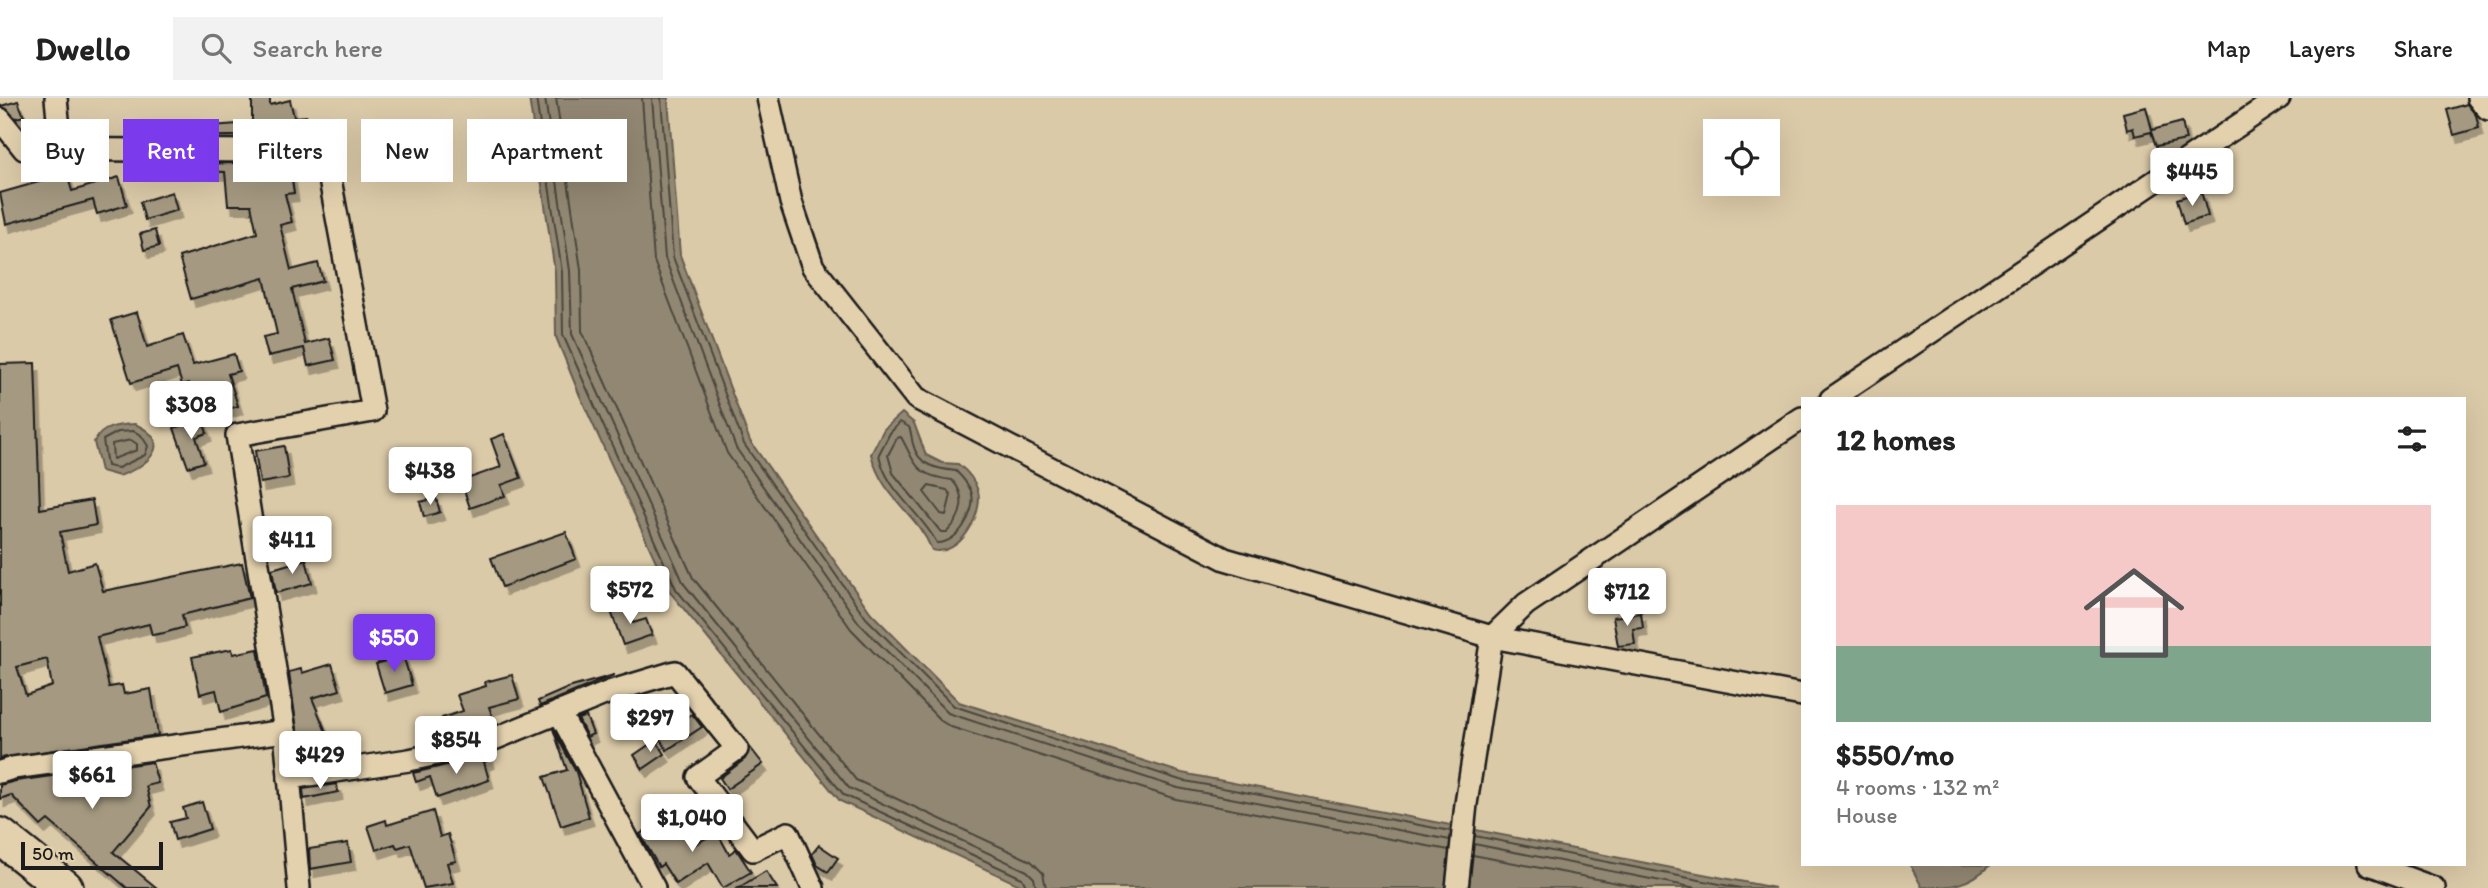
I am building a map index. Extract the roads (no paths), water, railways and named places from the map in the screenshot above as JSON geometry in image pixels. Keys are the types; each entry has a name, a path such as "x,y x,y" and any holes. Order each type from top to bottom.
{"highway":[{"path":"0,836 65,888"}],"street":[{"path":"56,98 58,119"},
{"path":"768,98 790,202 813,267 916,398 1225,559 1492,637 1801,695"},
{"path":"1834,397 2279,98"},
{"path":"2478,98 2488,109"},
{"path":"0,119 21,145"},
{"path":"109,150 254,151 324,147 373,411 237,435 285,731 299,888"},
{"path":"1457,888 1466,804 1492,637 1526,604 1801,419"},
{"path":"289,778 409,760 479,745 612,691 675,672 737,749 698,777 753,850 788,833 813,888"},
{"path":"559,712 654,888"},
{"path":"0,772 13,768 285,731"},
{"path":"2374,866 2434,888"}],"water":[{"path":"529,98 668,98 680,255 750,441 871,613 959,702 1182,773 1775,888 1026,888 840,801 670,592 580,396 556,337 555,272 542,182 627,182 627,119 532,119"},
{"path":"902,413 914,423 926,455 942,463 958,464 970,476 978,491 977,511 967,532 960,541 942,551 932,550 917,525 891,494 876,470 871,454 884,429"},
{"path":"135,424 154,439 156,446 153,454 139,467 119,476 101,471 94,442 97,437 111,427"},
{"path":"1911,866 1989,866 1967,881 1951,886 1922,887"}]}
